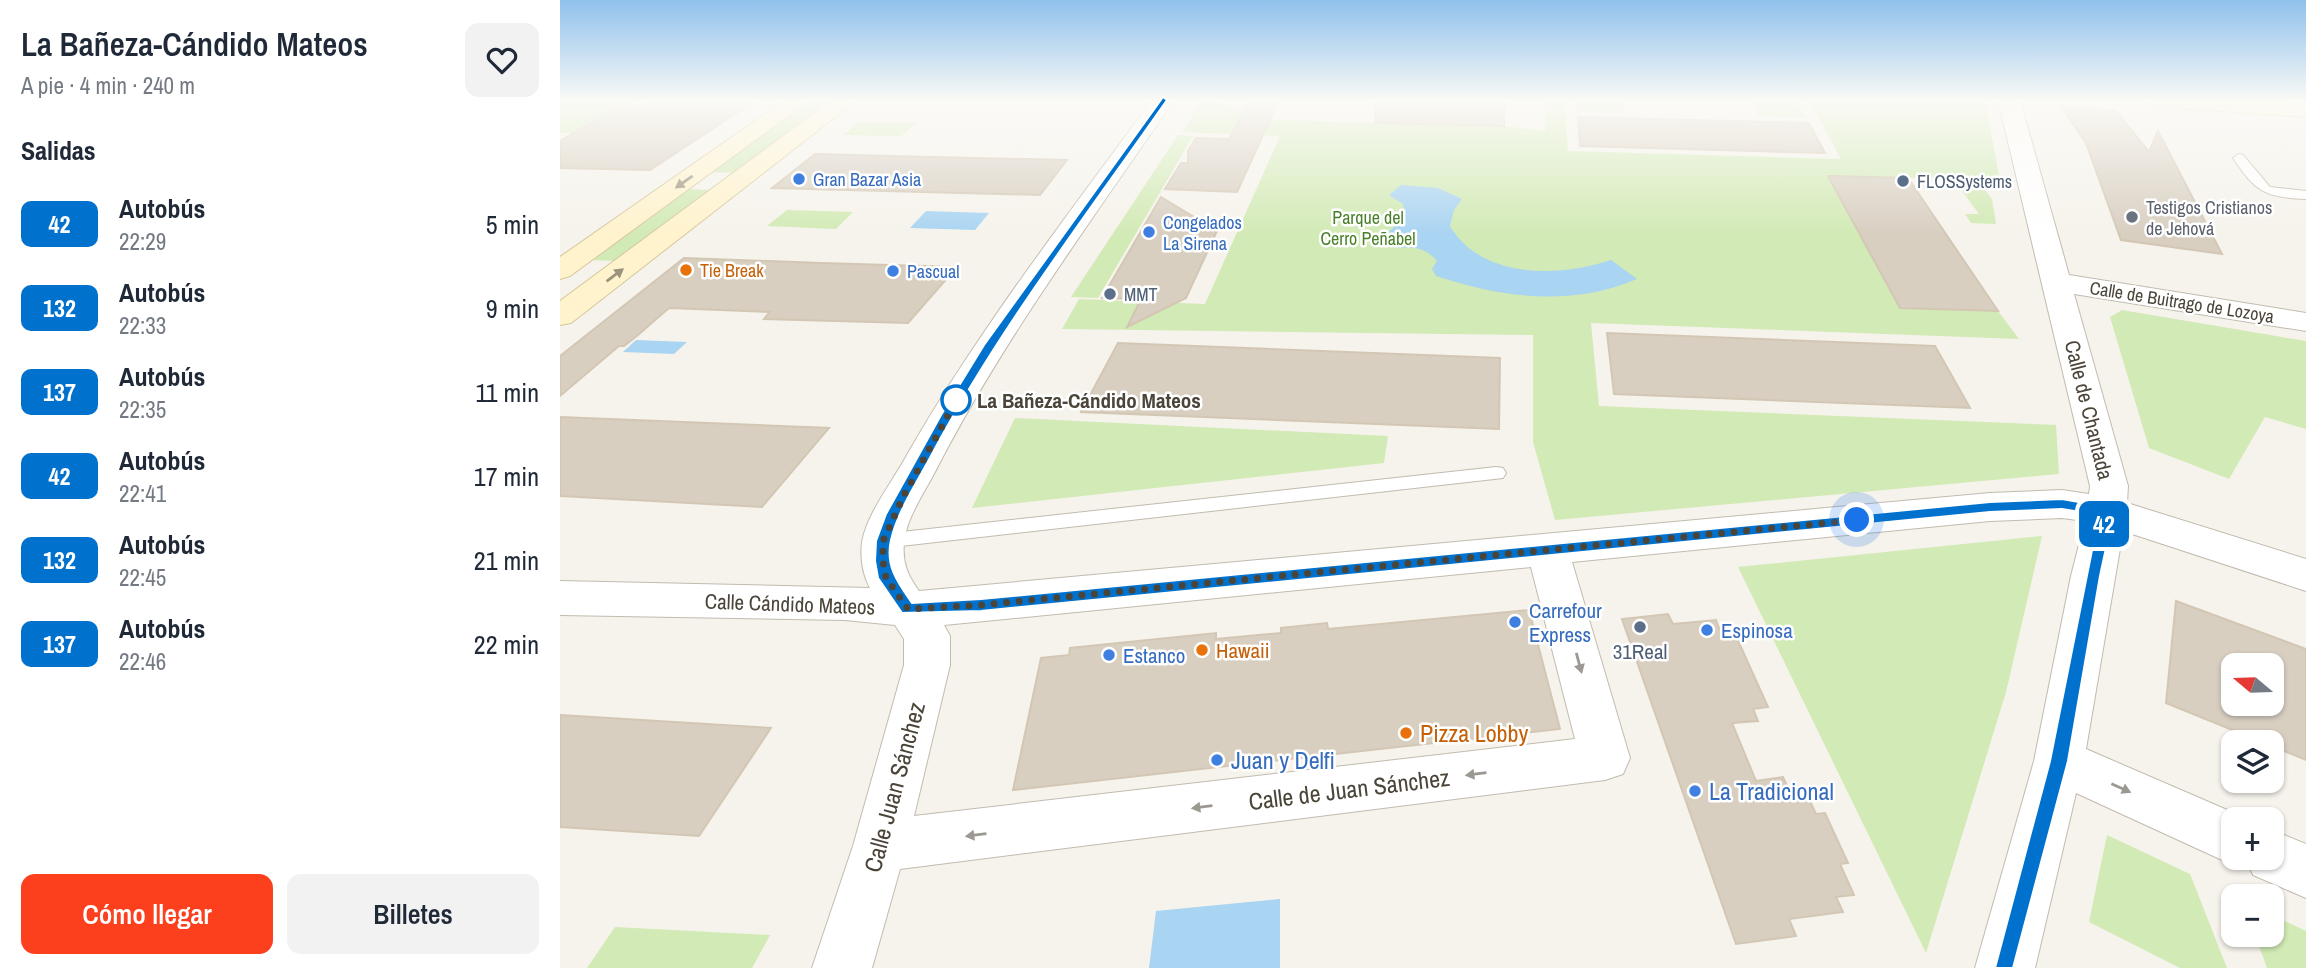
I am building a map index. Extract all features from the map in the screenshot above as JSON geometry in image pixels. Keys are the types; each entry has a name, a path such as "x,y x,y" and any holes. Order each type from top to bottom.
{"street":[{"path":"560,270 735,145"},
{"path":"560,316 786,145"},
{"path":"883,541 904,495 947,415 990,345 1131,145"},
{"name":"Calle de Chantada","path":"2006,968 2059,761 2092,576 2107,511 2109,486 2021,145"},
{"name":"Calle de Buitrago de Lozoya","path":"2057,282 2306,322"},
{"name":"Calle Cándido Mateos","path":"560,598 845,603 908,609 968,606 1990,507 2062,504 2107,511 2306,575"},
{"name":"Calle Juan Sánchez","path":"842,968 880,846 927,665 927,636 886,578 883,541"},
{"name":"Calle de Juan Sánchez","path":"880,846 1605,758 1548,550"},
{"path":"2059,761 2221,834"},
{"path":"2284,861 2306,871"}],"lane":[{"path":"2239,158 2259,188 2277,194 2306,195"},
{"path":"883,541 1496,473"}],"green space":[{"path":"746,145 775,145 737,173 707,172"},
{"path":"1171,145 1188,145 1098,298 1071,297"},
{"name":"Parque del Cerro Peñabel","path":"1276,145 1568,145 1568,151 1841,159 1834,145 1993,145 2000,180 1829,176 1998,311 2019,339 1591,323 1599,406 2056,425 2059,474 1555,520 1533,442 1533,335 1062,329 1079,299 1205,304"},
{"path":"1957,184 1981,185 1992,199 1996,224 1971,223 1965,214 1979,214"},
{"path":"683,189 714,190 619,261 585,260"},
{"path":"787,210 853,212 836,229 767,226"},
{"path":"2122,310 2306,341 2306,429 2265,417 2229,479 2149,448 2110,317"},
{"path":"1015,418 1388,436 1384,463 972,508"},
{"path":"2042,536 2006,692 1926,953 1738,567"},
{"path":"2107,835 2190,874 2227,968 2180,968 2089,922"},
{"path":"2284,921 2306,931 2306,968 2267,968 2259,947 2284,947"},
{"path":"615,927 770,935 752,968 587,968"}],"water":[{"path":"1401,185 1438,188 1462,199 1454,210 1450,226 1464,244 1481,256 1502,265 1523,270 1546,271 1591,266 1611,260 1637,279 1587,293 1536,296 1486,290 1436,276 1432,269 1437,261 1432,256 1418,249 1395,248 1387,233 1405,218 1403,204 1389,195"},
{"path":"926,211 989,213 975,230 910,228"},
{"path":"636,340 687,342 674,354 623,352"},
{"path":"1280,899 1280,968 1149,968 1156,911"}],"building":[{"path":"560,145 688,145 650,170 560,168"},
{"path":"1192,145 1258,145 1237,192 1165,189 1181,163 1188,163 1188,151"},
{"path":"1821,145 1825,153 1580,146"},
{"path":"2087,145 2144,145 2149,152 2152,145 2165,145 2222,254 2121,240"},
{"path":"815,154 1067,160 1040,195 772,188"},
{"path":"1828,176 1908,178 1998,311 1900,308"},
{"path":"1161,197 1217,231 1186,298 1127,327 1141,299 1102,298"},
{"path":"684,258 957,267 908,323 764,319 770,312 669,308 560,396 560,356"},
{"path":"1607,333 1935,346 1970,408 1614,394"},
{"path":"1118,343 1500,358 1499,429 1081,412"},
{"path":"560,417 829,428 762,507 560,496"},
{"path":"2176,601 2306,649 2306,760 2284,751 2284,730 2232,730 2166,703"},
{"path":"1529,610 1560,729 1013,790 1041,658 1069,655 1070,648 1216,633 1216,639 1281,633 1281,628 1327,623 1328,629"},
{"path":"1668,614 1673,624 1716,620 1719,628 1732,627 1768,707 1753,709 1758,721 1732,723 1756,781 1783,777 1788,788 1803,786 1816,814 1825,813 1848,863 1840,864 1854,895 1836,897 1843,912 1789,919 1796,936 1736,944 1622,619"},
{"path":"560,715 771,728 699,836 560,827"}],"bus line":[{"name":"42","path":"1131,145 990,345 947,415 893,514 883,541 883,561 886,578 908,609 981,605 1990,507 2062,504 2107,511 2092,576 2059,761 2006,968"}],"place":[{"name":"Gran Bazar Asia","path":"799,179"},
{"name":"FLOSSystems","path":"1903,181"},
{"name":"Testigos Cristianos de Jehová","path":"2132,217"},
{"name":"Congelados La Sirena","path":"1149,232"},
{"name":"Tie Break","path":"686,270"},
{"name":"Pascual","path":"893,271"},
{"name":"MMT","path":"1110,294"},
{"name":"La Bañeza-Cándido Mateos","path":"956,400"},
{"name":"Carrefour Express","path":"1515,622"},
{"name":"31Real","path":"1640,627"},
{"name":"Espinosa","path":"1707,630"},
{"name":"Hawaii","path":"1202,650"},
{"name":"Estanco","path":"1109,655"},
{"name":"Pizza Lobby","path":"1406,733"},
{"name":"Juan y Delfi","path":"1217,760"},
{"name":"La Tradicional","path":"1695,791"}],"route":[{"path":"956,400 958,397 893,514 883,541 886,578 908,609 981,605 1857,520"}]}
